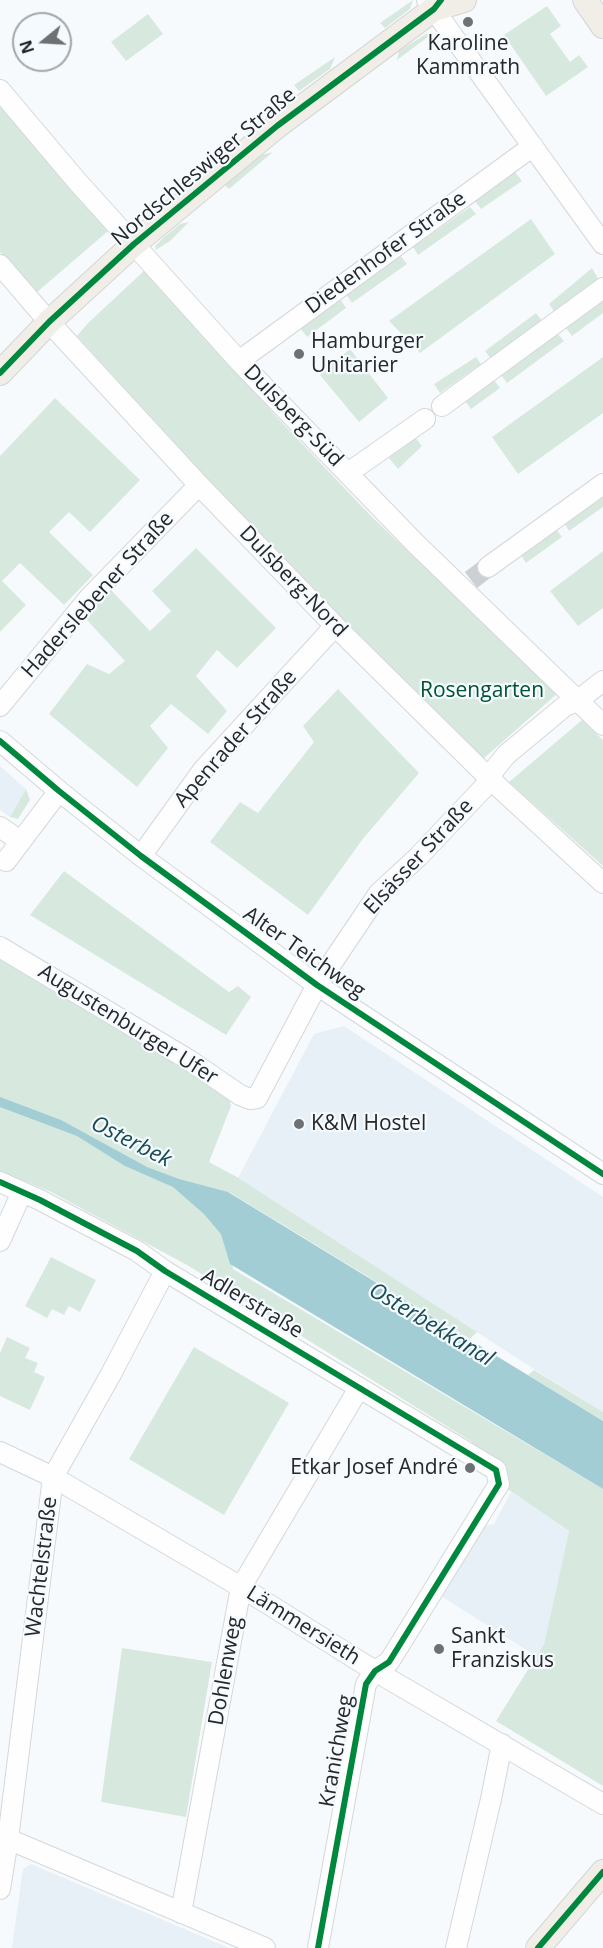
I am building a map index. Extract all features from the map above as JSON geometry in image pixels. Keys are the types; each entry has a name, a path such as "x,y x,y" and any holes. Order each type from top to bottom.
{"main road":[{"name":"Nordschleswiger Straße","path":"0,373 50,322 134,244 277,126 434,3 464,0"},
{"path":"585,0 603,26"},
{"path":"538,1948 603,1872"}],"street":[{"path":"434,3 603,244"},
{"name":"Dulsberg-Süd","path":"0,90 76,180 239,361 348,473 466,584 577,701 603,725"},
{"name":"Diedenhofer Straße","path":"239,361 533,146"},
{"name":"Dulsberg-Nord","path":"0,265 199,485 335,626 491,780 603,882"},
{"path":"442,406 603,288"},
{"path":"348,473 425,419"},
{"path":"488,567 603,484"},
{"name":"Haderslebener Straße","path":"0,706 89,598 199,485"},
{"name":"Apenrader Straße","path":"141,856 203,770 335,626"},
{"name":"Elsässer Straße","path":"248,1096 316,985 379,893 418,857 491,780 494,770 506,755 565,706 577,701 603,681"},
{"name":"Alter Teichweg","path":"0,741 59,792 141,856 316,985 603,1174"},
{"path":"6,861 59,792"},
{"path":"0,827 20,841"},
{"name":"Augustenburger Ufer","path":"0,947 248,1096"},
{"name":"Adlerstraße","path":"0,1182 40,1200 137,1251 165,1271 483,1463"},
{"path":"0,1241 22,1192"},
{"name":"Wachtelstraße","path":"0,1889 8,1839 6,1792 53,1477 110,1377 165,1271"},
{"name":"Dohlenweg","path":"181,1913 241,1587 359,1388"},
{"name":"Lämmersieth","path":"0,1452 53,1477 241,1587 375,1671 603,1804"},
{"name":"Kranichweg","path":"318,1948 366,1684 375,1671 389,1662 499,1484 496,1470 483,1463"},
{"path":"456,1948 502,1744"},
{"path":"8,1839 265,1948"}],"shaded area":[{"path":"0,766 26,789 10,817 0,810"},
{"path":"344,1026 603,1197 603,1412 238,1178 314,1034"},
{"path":"511,1492 569,1531 544,1644 536,1656 441,1596 483,1526 494,1524"},
{"path":"31,1864 229,1948 12,1948 23,1869"}],"green space":[{"path":"413,0 410,9 385,28 380,23"},
{"path":"547,6 561,26 550,34 570,62 579,55 588,67 546,96 504,35"},
{"path":"148,14 163,34 126,61 111,42"},
{"path":"429,32 432,34 397,60 399,51"},
{"path":"335,57 330,69 299,91 294,85"},
{"path":"0,102 108,231 36,293 0,252"},
{"path":"273,152 229,189 225,185 260,155"},
{"path":"515,172 522,181 481,209 475,201"},
{"path":"164,193 160,204 146,215 140,213"},
{"path":"470,207 476,214 418,255 413,247"},
{"path":"531,219 555,254 420,353 389,321"},
{"path":"189,222 170,241 156,250 155,246 164,237 180,224"},
{"path":"400,255 407,264 352,303 346,294"},
{"path":"592,268 599,280 555,313 549,304"},
{"name":"Rosengarten","path":"145,270 245,377 273,413 370,515 557,694 483,759 346,624 216,488 77,336"},
{"path":"340,299 346,308 307,337 300,328"},
{"path":"603,301 603,313 572,336 566,328"},
{"path":"536,313 542,321 491,359 485,351"},
{"path":"558,334 564,341 507,383 501,375"},
{"path":"350,349 388,398 359,422 320,375"},
{"path":"476,357 481,364 440,393 434,384"},
{"path":"603,357 603,413 518,474 492,437"},
{"path":"494,380 500,388 471,409 465,401"},
{"path":"55,398 140,480 90,532 69,512 49,532 93,575 64,605 20,563 2,581 26,605 0,632 0,456"},
{"path":"415,437 422,446 398,469 388,457"},
{"path":"603,496 603,507 569,531 564,523"},
{"path":"556,529 562,537 526,563 520,554"},
{"path":"196,548 276,628 237,668 217,650 196,676 227,711 208,734 171,704 150,726 168,748 137,787 49,714 87,664 109,674 125,661 85,618 111,590 150,631 171,611 152,591"},
{"path":"603,551 603,608 578,626 550,591"},
{"path":"338,689 419,773 362,840 308,915 210,842 240,802 258,813 314,742 303,726"},
{"path":"582,720 603,740 603,866 509,782"},
{"path":"26,789 30,800 18,819 10,817"},
{"path":"64,871 229,992 238,986 251,997 226,1035 30,915"},
{"path":"0,957 204,1077 229,1098 231,1106 209,1162 237,1177 477,1332 470,1339 229,1192 233,1269 603,1489 603,1786 496,1721 544,1644 569,1531 478,1469 472,1442 187,1265 51,1192 0,1171"},
{"path":"51,1257 96,1280 80,1312 69,1306 64,1315 52,1309 47,1318 25,1306"},
{"path":"7,1337 30,1348 25,1358 38,1363 34,1372 45,1377 30,1410 0,1396 0,1353"},
{"path":"194,1347 289,1403 224,1515 129,1459"},
{"path":"534,1370 603,1412 603,1421 528,1375"},
{"path":"122,1648 212,1662 186,1817 101,1802"}],"water":[{"name":"Osterbekkanal","path":"0,1097 61,1120 147,1167 179,1179 228,1192 603,1421 603,1489 230,1264 221,1234 204,1214 173,1187 125,1166 77,1136 0,1107"}],"tunnel":[{"path":"471,580 488,567"}],"cycle path":[{"path":"0,373 49,322 134,244 277,126 434,9 441,0"},
{"path":"0,741 141,856 317,985 603,1174"},
{"path":"0,1182 40,1200 137,1251 165,1271 496,1470 499,1484 389,1662 375,1671 366,1684 318,1948"},
{"path":"538,1948 603,1872"}],"place":[{"name":"Karoline Kammrath","path":"468,22"},
{"name":"Hamburger Unitarier","path":"299,354"},
{"name":"K&M Hostel","path":"299,1124"},
{"name":"Etkar Josef André","path":"470,1468"},
{"name":"Sankt Franziskus","path":"439,1649"}],"water label":[{"name":"Osterbek","path":"131,1142"}]}
